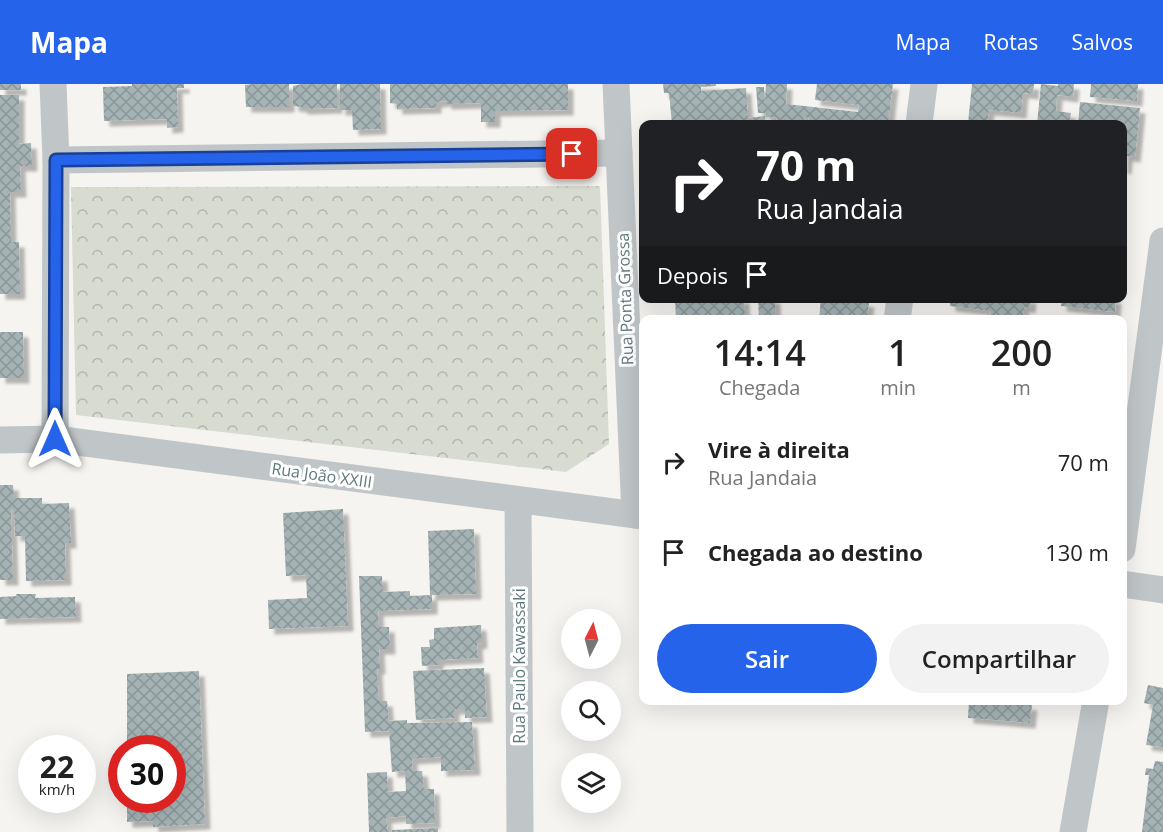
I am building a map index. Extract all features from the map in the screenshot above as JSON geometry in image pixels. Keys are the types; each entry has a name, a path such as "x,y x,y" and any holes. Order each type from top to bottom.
{"street":[{"path":"53,84 56,160 55,439"},
{"name":"Rua Ponta Grossa","path":"616,84 639,516"},
{"path":"920,120 924,84"},
{"path":"56,160 619,153"},
{"path":"1127,511 1163,241"},
{"name":"Rua João XXIII","path":"0,440 55,439 639,516"},
{"name":"Rua Paulo Kawassaki","path":"518,501 520,832"},
{"path":"1127,585 1163,590"},
{"path":"1073,832 1095,705"}],"green space":[{"path":"600,186 609,444 566,472 76,415 71,187"}],"building":[{"path":"0,84 21,84 21,90 0,90"},
{"path":"132,84 184,84 184,88 177,88 178,127 167,128 167,119 104,121 103,87 132,86"},
{"path":"289,84 289,107 246,107 245,85"},
{"path":"337,84 337,108 302,109 302,107 293,106 293,86"},
{"path":"340,84 380,84 381,129 353,130 352,110 340,110"},
{"path":"390,84 568,84 568,110 495,111 495,122 481,122 481,103 446,104 446,101 436,102 436,108 397,109 397,104 390,103"},
{"path":"663,84 716,84 716,86 701,87 701,91 746,88 748,118 765,116 766,120 672,120 669,93 664,93"},
{"path":"766,84 787,84 786,104 858,112 859,105 815,100 817,84 893,84 888,120 809,120 809,118 804,117 804,120 777,120 777,118 766,117 765,113 758,113 756,87 764,87 765,102"},
{"path":"972,84 1034,84 1033,94 1023,93 1021,113 989,110 988,120 968,120"},
{"path":"1041,84 1058,86 1058,84 1074,84 1073,97 1057,95 1056,111 1071,113 1070,120 1037,120"},
{"path":"1091,84 1138,84 1137,101 1090,97"},
{"path":"0,95 19,95 19,144 31,143 32,166 20,166 21,192 10,192 11,242 19,242 20,294 0,294"},
{"path":"1080,102 1140,108 1135,157 1127,156 1127,120 1078,120"},
{"path":"675,303 744,303 745,315 676,315"},
{"path":"758,303 775,303 776,315 759,315"},
{"path":"821,303 869,303 868,315 819,315"},
{"path":"950,303 1030,303 1030,308 1024,307 1023,315 990,315 991,311 950,306"},
{"path":"1061,303 1116,303 1115,312 1061,306"},
{"path":"0,332 23,332 24,378 0,378"},
{"path":"0,485 13,485 14,498 42,498 42,504 69,503 71,543 65,543 66,580 26,581 25,536 15,536 14,509 11,509 13,580 0,580"},
{"path":"343,509 348,626 269,629 268,600 307,598 306,575 286,576 283,513"},
{"path":"474,529 476,594 430,595 428,531"},
{"path":"359,576 382,576 383,592 410,591 410,596 432,595 432,609 378,611 379,627 389,627 390,649 379,649 380,669 377,669 379,701 387,701 389,721 472,722 475,770 441,771 441,757 412,759 413,771 422,771 424,789 434,789 435,823 406,824 406,816 386,818 388,832 369,832 367,773 387,772 388,792 406,791 405,771 392,772 389,731 365,732"},
{"path":"16,594 36,594 35,598 75,597 76,617 0,619 0,597 17,596"},
{"path":"481,625 482,643 477,644 478,658 438,660 438,665 422,666 421,647 430,647 429,640 434,639 434,628"},
{"path":"484,668 487,717 465,718 465,709 454,709 454,718 416,720 413,671"},
{"path":"199,671 205,824 153,827 153,821 127,822 127,813 186,813 186,735 127,735 127,674"},
{"path":"1148,685 1163,688 1163,747 1146,745 1153,705 1144,703"},
{"path":"969,705 1032,705 1030,723 968,718"},
{"path":"1155,761 1163,762 1163,832 1142,832 1149,775 1145,775 1146,768 1153,769"},
{"path":"438,828 438,832 392,832 392,830"}],"route":[{"path":"55,439 56,160 572,154"}]}
